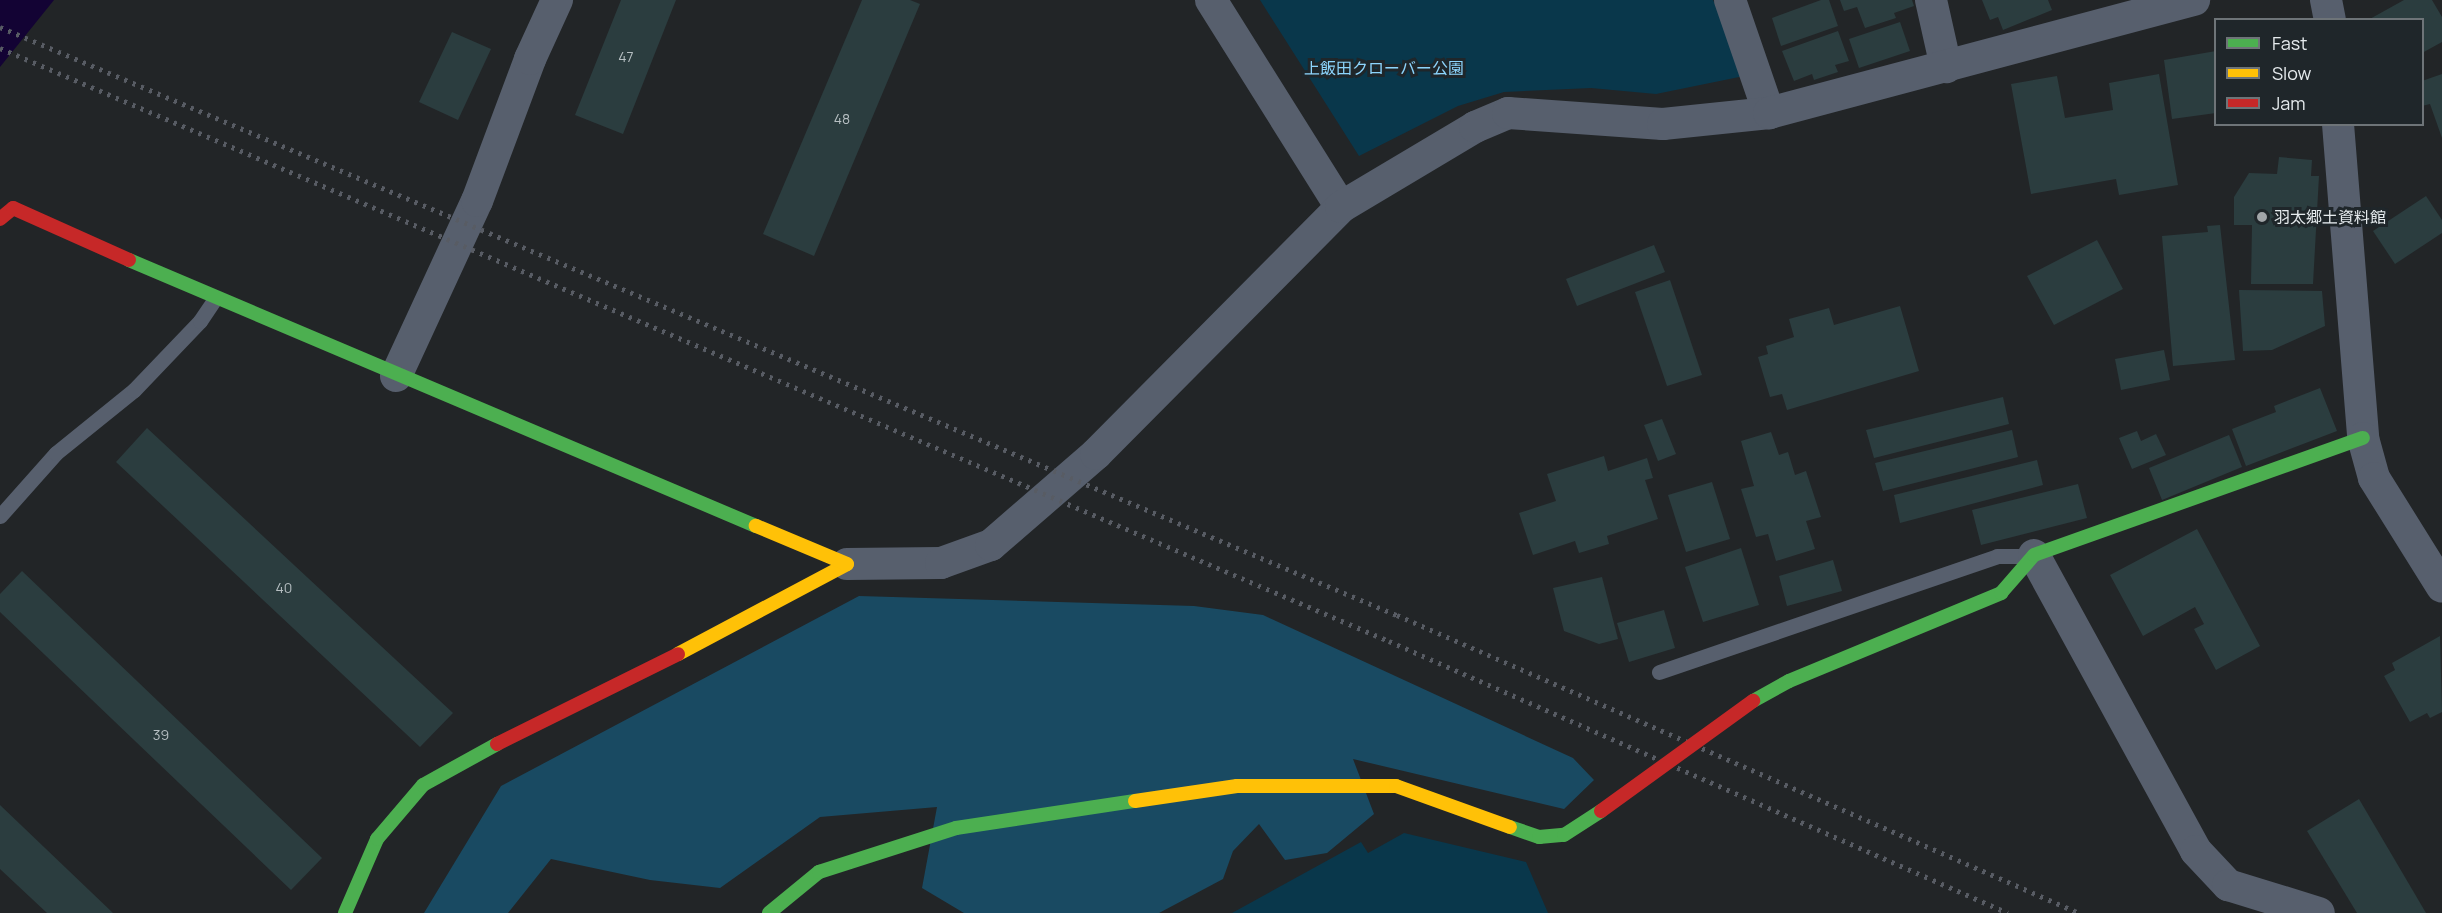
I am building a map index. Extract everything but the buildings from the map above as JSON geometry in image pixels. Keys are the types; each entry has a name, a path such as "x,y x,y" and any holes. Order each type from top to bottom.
{"street":[{"path":"396,376 477,201 530,59 557,0"},
{"path":"1211,0 1341,207"},
{"path":"1730,0 1769,113"},
{"path":"1931,0 1946,67"},
{"path":"0,219 13,208 215,299 847,564 941,563 991,545 1096,454 1341,207 1433,149 1508,113 1663,124 1769,113 2194,0"},
{"path":"2326,0 2330,18"},
{"path":"2338,126 2363,438 2374,478 2442,587"},
{"path":"769,913 819,872 956,828 1237,786 1396,786 1539,837 1564,835 1601,811 1753,701 1789,681 2001,592 2034,555 2363,438"},
{"path":"2034,555 2196,851 2228,885 2319,913"},
{"path":"345,913 377,839 423,785 480,752 699,644 847,564"}],"lane":[{"path":"0,516 56,453 134,390 200,321 215,299"},
{"path":"1659,672 1997,556 2034,555"}],"green space":[{"name":"上飯田クローバー公園","path":"1260,0 1713,0 1749,75 1656,94 1591,88 1504,92 1458,106 1359,156"},
{"path":"1404,833 1526,862 1548,913 1232,913 1361,842 1368,853"}],"shaded area":[{"path":"0,0 54,0 0,67"},
{"path":"859,596 1194,606 1263,615 1573,758 1594,780 1564,809 1353,759 1374,814 1327,853 1285,860 1259,824 1233,851 1223,879 1159,913 964,913 922,888 937,807 820,817 720,888 650,880 551,859 508,913 424,913 501,786"}],"railway":[{"path":"0,27 1397,615 2079,913"},
{"path":"0,48 1389,641 2008,913"}],"traffic: fast":[{"path":"129,260 756,526"},
{"path":"1753,701 1789,681 2001,593 2034,555 2363,438"},
{"path":"345,913 377,839 423,785 497,744"},
{"path":"769,913 819,872 956,828 1135,801"},
{"path":"1510,827 1539,837 1564,835 1601,811"}],"traffic: slow":[{"path":"678,654 847,564 756,526"},
{"path":"1135,801 1237,786 1396,786 1510,827"}],"traffic: jam":[{"path":"0,219 13,208 129,260"},
{"path":"497,744 678,654"},
{"path":"1601,811 1753,701"}],"place":[{"name":"羽太郷土資料館","path":"2262,217"}]}
